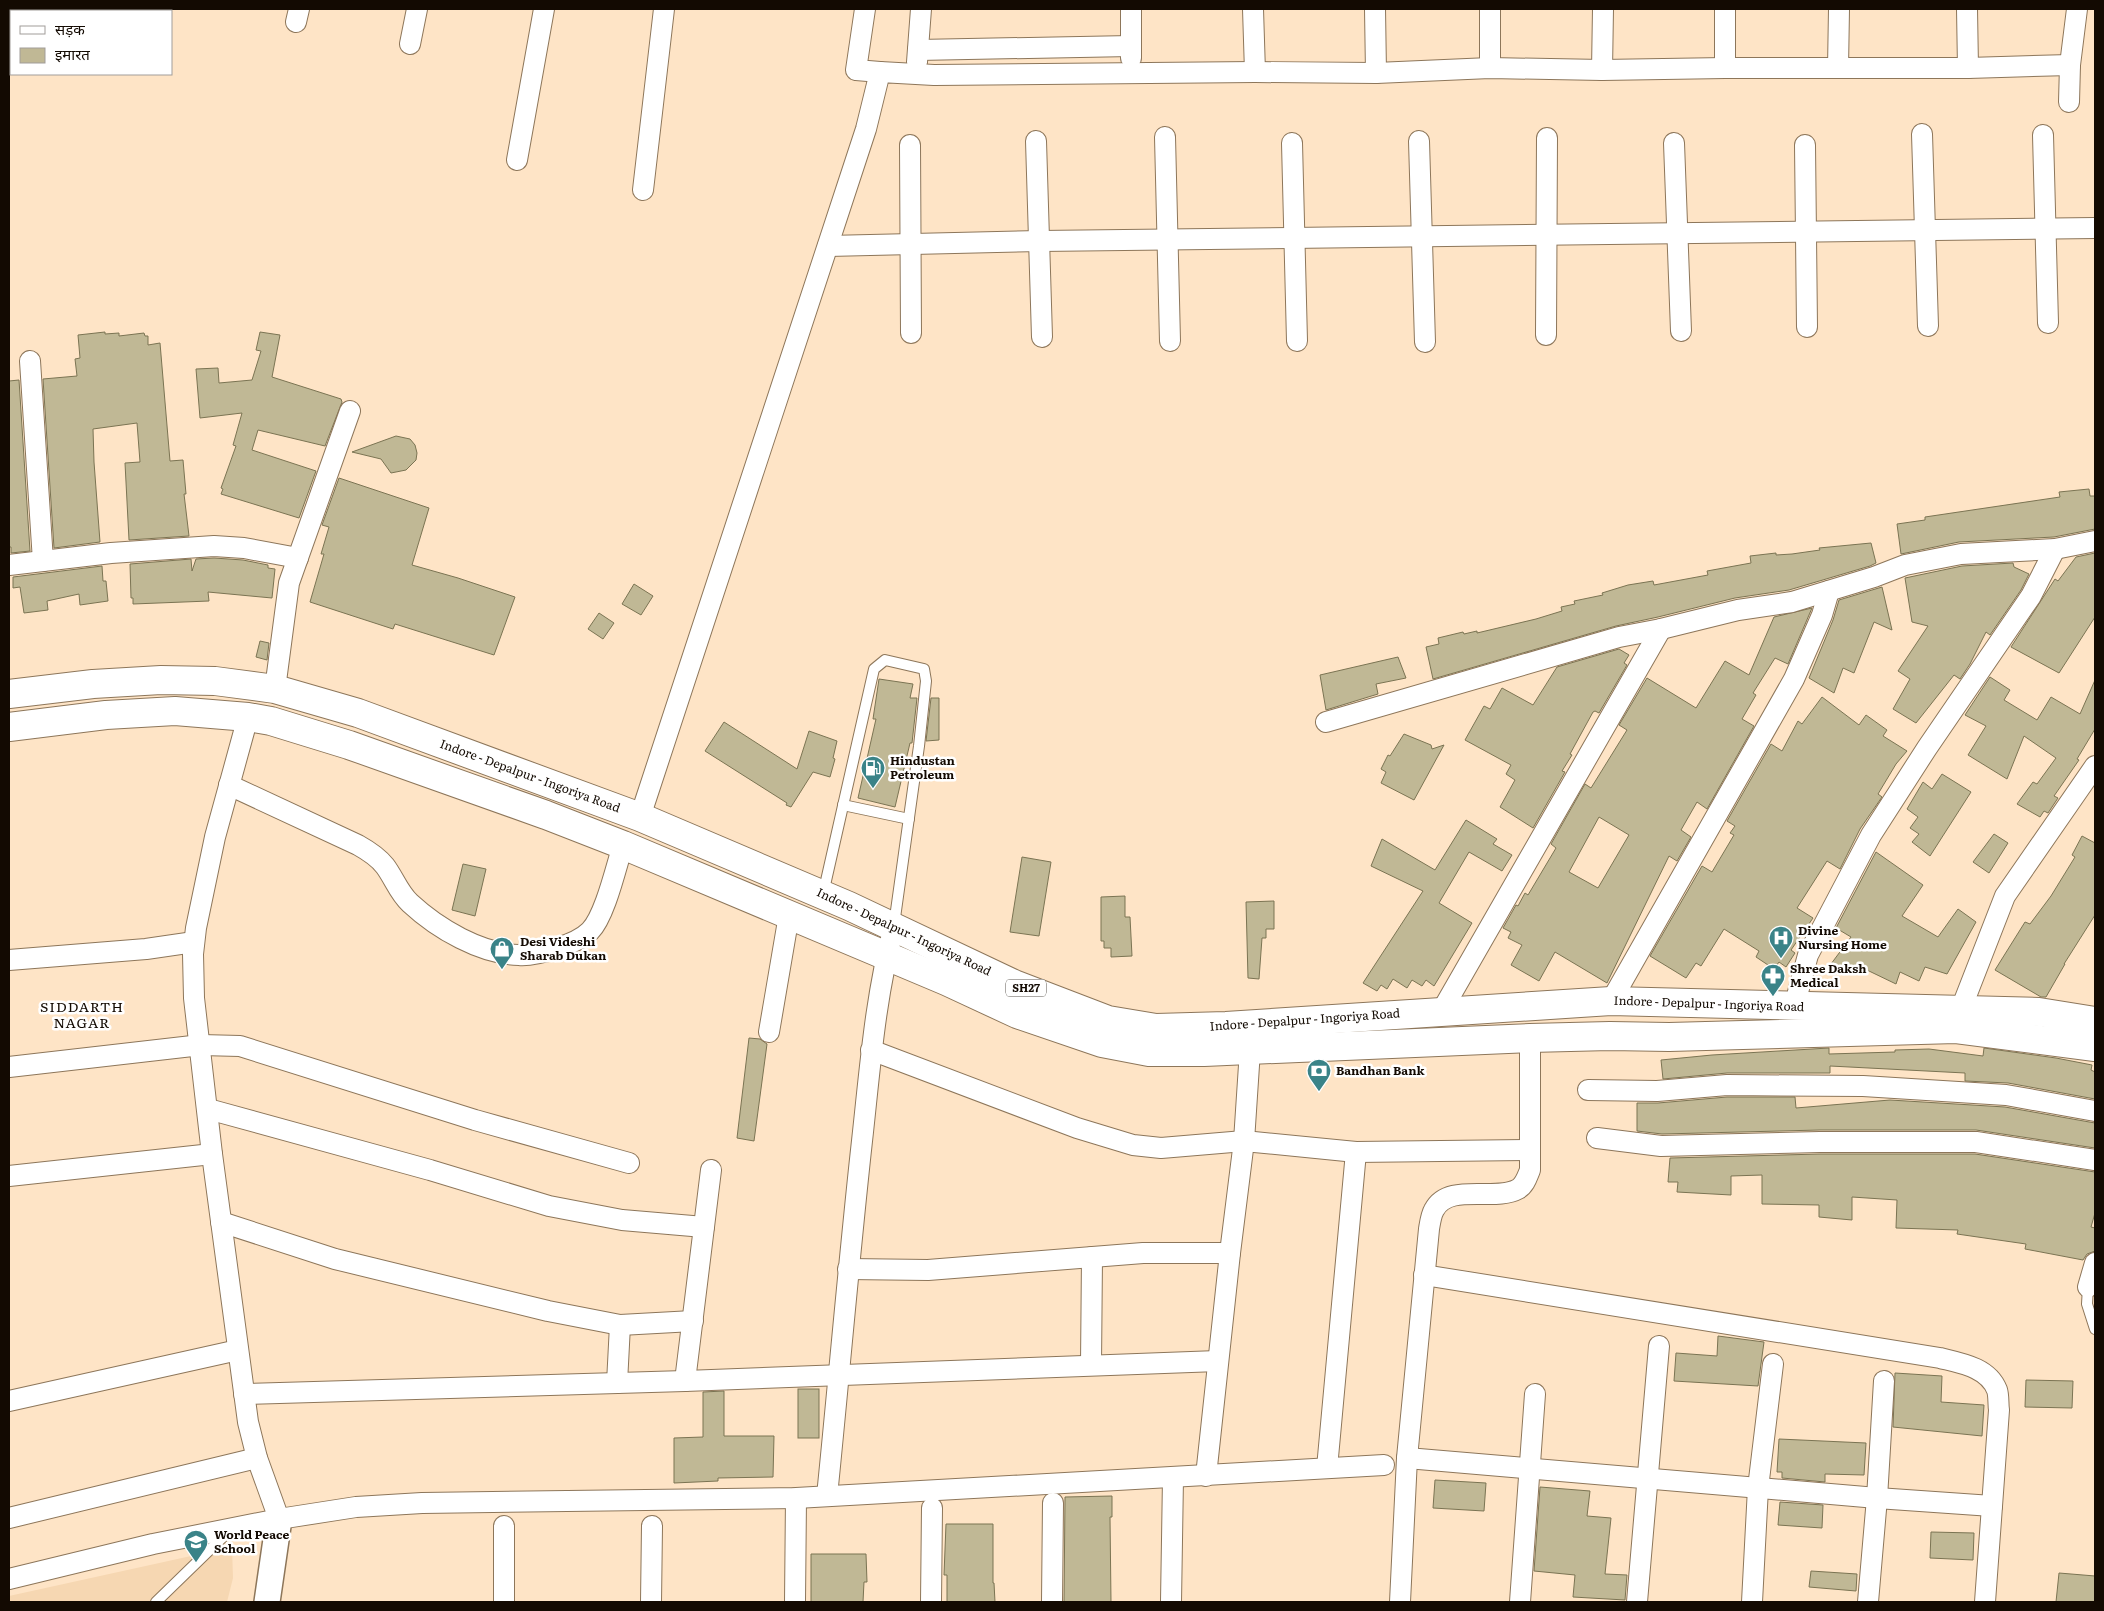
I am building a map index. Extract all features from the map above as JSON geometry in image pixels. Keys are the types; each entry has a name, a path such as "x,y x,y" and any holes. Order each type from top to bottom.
{"main road":[{"name":"Indore - Depalpur - Ingoriya Road","path":"9,694 93,684 161,680 215,681 276,689 358,713 640,817 823,895 1014,984 1108,1020 1156,1028 1226,1026 1611,1001 2039,1012 2095,1021"},
{"name":"Indore - Depalpur - Ingoriya Road","path":"9,727 106,715 175,711 248,717 271,721 349,745 546,815 789,915 1017,1014 1102,1043 1149,1052 1204,1052 1530,1038 1669,1037 1956,1029 2095,1047"}],"street":[{"path":"410,44 416,9"},
{"path":"517,160 544,9"},
{"path":"643,190 664,9"},
{"path":"865,9 856,70 916,75 1131,72 1376,73 1490,68 1602,70 2070,66"},
{"path":"916,75 921,9"},
{"path":"1131,9 1131,72"},
{"path":"1253,9 1255,72"},
{"path":"1375,9 1376,73"},
{"path":"1490,9 1490,68"},
{"path":"1602,70 1603,9"},
{"path":"1725,9 1725,68"},
{"path":"1838,68 1839,9"},
{"path":"1967,9 1968,68"},
{"path":"2069,102 2070,66 2077,9"},
{"path":"918,50 1131,46"},
{"path":"640,817 866,129 880,72"},
{"path":"1922,134 1928,326"},
{"path":"2043,135 2048,324"},
{"path":"1165,138 1170,341"},
{"path":"1546,335 1547,138"},
{"path":"1036,141 1042,337"},
{"path":"1420,141 1425,342"},
{"path":"1292,143 1297,341"},
{"path":"1674,143 1681,331"},
{"path":"910,144 911,333"},
{"path":"1805,145 1807,327"},
{"path":"828,246 1168,239 2095,228"},
{"path":"30,361 43,561"},
{"path":"276,689 288,592 298,558 350,411"},
{"path":"1326,722 1566,654 1598,643 1738,610 1792,602 1914,563 1961,554 2055,549 2095,541"},
{"path":"9,566 111,553 214,546 244,548 298,558"},
{"path":"1794,1007 1808,955 1871,835 1927,748 2031,596 2055,549"},
{"path":"1611,1001 1794,679 1822,615 1830,591"},
{"path":"1441,1012 1661,629"},
{"path":"248,717 215,837 194,942 194,998 201,1045 212,1154 244,1394 257,1458 279,1519 267,1602"},
{"path":"1962,1009 2005,896 2095,766"},
{"path":"229,785 358,845 384,865 396,886 409,902 449,931 478,946 498,952 520,955 546,952 566,946 590,931 601,913 623,846"},
{"path":"769,1032 789,915"},
{"path":"827,1496 848,1269 872,1050 886,956 894,927"},
{"path":"9,960 194,942"},
{"path":"1400,1602 1407,1458 1429,1229 1434,1210 1443,1200 1464,1194 1506,1194 1519,1189 1526,1182 1530,1170 1530,1038"},
{"path":"9,1067 222,1044 247,1048 476,1120 629,1163"},
{"path":"872,1050 1077,1128 1132,1145 1161,1148 1244,1141 1356,1152 1530,1150"},
{"path":"1206,1476 1244,1141 1250,1050"},
{"path":"1588,1090 1657,1091 1727,1086 1863,1086 2006,1094 2095,1111"},
{"path":"208,1109 430,1170 549,1206 622,1220 704,1227"},
{"path":"1596,1138 1661,1146 1820,1142 1976,1142 2095,1160"},
{"path":"1327,1468 1356,1152"},
{"path":"9,1176 212,1154"},
{"path":"685,1382 711,1170"},
{"path":"221,1222 335,1259 548,1311 620,1325 692,1321"},
{"path":"848,1269 928,1270 1178,1252 1230,1253"},
{"path":"1091,1365 1092,1257"},
{"path":"2088,1287 2095,1263"},
{"path":"1424,1275 1940,1358 1968,1365 1985,1374 1996,1390 1999,1410 1985,1602"},
{"path":"617,1383 620,1325"},
{"path":"1637,1602 1659,1346"},
{"path":"9,1401 238,1350"},
{"path":"244,1394 685,1382 839,1374 1218,1361"},
{"path":"1752,1602 1758,1488 1773,1364"},
{"path":"1868,1602 1884,1381"},
{"path":"1520,1602 1535,1394"},
{"path":"9,1518 257,1458"},
{"path":"1407,1458 1992,1506"},
{"path":"9,1579 153,1544 279,1519 356,1507 422,1503 796,1498 1384,1465"},
{"path":"1171,1602 1173,1478"},
{"path":"795,1602 796,1498"},
{"path":"1052,1602 1053,1503"},
{"path":"932,1508 932,1602"},
{"path":"504,1526 504,1602"},
{"path":"651,1602 652,1526"}],"lane":[{"path":"823,895 874,669 885,660 924,669 920,746 894,927"},
{"path":"844,805 909,820"},
{"path":"2088,1287 2087,1304 2095,1330"},
{"path":"156,1602 231,1529"}],"shaded area":[{"name":"World Peace School","path":"232,1547 233,1578 227,1602 9,1602 9,1596"}],"building":[{"path":"105,332 105,334 119,333 119,336 144,333 145,336 148,336 148,345 160,343 170,461 183,460 186,494 184,494 189,536 129,540 125,463 140,462 137,423 93,429 100,542 54,548 43,379 77,376 75,359 80,358 78,335"},
{"path":"260,332 280,335 272,377 341,399 342,402 325,446 258,430 252,450 316,471 299,518 221,494 223,489 221,488 236,446 233,445 242,413 200,418 196,369 218,368 219,383 252,380 261,351 256,350"},
{"path":"19,380 30,551 11,553 11,547 9,547 9,381"},
{"path":"396,436 410,439 415,445 416,460 406,470 391,473 381,459 352,452"},
{"path":"339,478 429,508 412,565 515,597 494,655 395,624 393,629 310,602 324,554 321,554 329,527 322,525"},
{"path":"2089,489 2090,496 2095,496 2095,529 2054,537 1959,542 1901,554 1897,524 1925,520 1925,517 2060,497 2059,492"},
{"path":"1871,543 1876,563 1870,566 1789,590 1735,598 1616,626 1433,679 1426,647 1439,644 1438,638 1463,632 1464,634 1477,631 1477,633 1536,619 1562,611 1561,607 1575,604 1574,601 1603,595 1602,593 1628,585 1653,581 1654,585 1708,575 1707,571 1751,563 1750,556 1776,553 1776,555 1792,554 1820,550 1819,548"},
{"path":"2095,553 2095,617 2059,673 2011,647 2055,579 2058,581 2076,557"},
{"path":"191,559 192,571 196,559 243,560 268,565 268,568 275,569 272,598 208,592 209,601 133,604 133,598 131,598 130,564"},
{"path":"2013,563 2014,567 2029,574 2021,590 1990,635 1986,632 1960,679 1954,675 1916,723 1893,709 1910,679 1898,671 1928,626 1912,622 1905,578 1962,566"},
{"path":"102,566 103,581 106,581 108,601 80,605 79,594 47,601 48,610 24,613 20,587 13,588 13,577"},
{"path":"634,584 653,596 641,615 622,604"},
{"path":"1882,587 1892,630 1874,622 1854,673 1843,668 1834,693 1809,678 1833,620 1839,600"},
{"path":"1812,608 1788,664 1775,658 1753,693 1756,695 1742,719 1754,726 1707,809 1697,802 1681,830 1691,837 1677,861 1669,856 1607,983 1555,952 1539,981 1511,965 1522,945 1508,938 1511,932 1503,928 1525,893 1528,895 1556,848 1551,844 1585,784 1591,788 1627,730 1619,725 1647,678 1696,708 1725,661 1749,675 1774,617","holes":["1599,817 1629,835 1598,888 1569,872"]},
{"path":"599,613 614,623 603,639 588,629"},
{"path":"260,641 269,643 267,660 256,657"},
{"path":"1619,649 1629,655 1624,663 1627,665 1599,713 1593,712 1562,771 1565,772 1533,828 1500,807 1515,780 1506,774 1511,765 1465,740 1484,706 1490,709 1502,688 1533,705 1557,667"},
{"path":"1398,657 1406,678 1376,684 1378,694 1326,710 1320,675"},
{"path":"1990,677 2010,690 2004,700 2037,720 2051,697 2080,714 2095,680 2095,729 2077,759 2079,760 2054,796 2058,798 2048,813 2044,811 2040,817 2017,804 2033,782 2037,784 2056,758 2024,736 2007,779 1968,755 1986,726 1965,715"},
{"path":"879,679 913,684 910,698 917,698 912,743 910,743 895,807 858,798 876,719 873,719"},
{"path":"1822,697 1859,725 1866,715 1887,730 1883,736 1907,751 1896,764 1878,794 1882,797 1860,829 1840,869 1827,861 1797,908 1813,918 1791,950 1795,953 1786,967 1779,962 1774,969 1756,957 1759,951 1724,929 1701,966 1696,963 1686,978 1650,956 1702,866 1712,872 1734,835 1730,833 1735,826 1727,821 1771,744 1782,751 1798,721 1802,724"},
{"path":"931,698 939,698 939,740 926,741"},
{"path":"724,722 797,769 809,731 837,741 830,777 813,772 791,807 786,805 787,803 705,751"},
{"path":"1404,734 1431,745 1432,749 1444,745 1414,800 1381,783 1386,772 1381,769 1388,755 1390,756"},
{"path":"1942,774 1971,792 1930,856 1912,842 1919,834 1910,828 1918,817 1907,809 1923,782 1932,789"},
{"path":"1466,820 1497,839 1493,844 1512,855 1502,871 1469,852 1439,903 1472,923 1434,986 1426,980 1422,986 1412,980 1407,988 1393,979 1387,989 1381,985 1377,991 1363,983 1423,891 1371,866 1382,839 1435,870"},
{"path":"1994,834 2008,843 1989,873 1973,862"},
{"path":"2082,836 2095,843 2095,915 2046,997 2041,997 1995,970 2025,922 2030,924 2051,896 2075,857 2072,855"},
{"path":"1876,852 1923,885 1902,916 1938,937 1958,909 1976,922 1947,974 1925,967 1919,981 1900,972 1896,984 1869,971 1828,968 1851,937 1836,928"},
{"path":"1022,857 1051,862 1039,936 1010,932"},
{"path":"463,864 486,869 475,916 452,910"},
{"path":"1125,896 1125,917 1130,917 1132,956 1111,957 1111,948 1104,948 1104,941 1101,941 1101,897"},
{"path":"1274,901 1274,929 1266,929 1266,938 1262,938 1259,979 1248,978 1246,902"},
{"path":"749,1038 760,1039 767,1044 754,1141 737,1138"},
{"path":"1829,1048 1829,1054 1929,1049 1983,1056 1984,1048 2056,1058 2092,1065 2091,1070 2095,1072 2095,1099 2008,1083 1965,1081 1965,1073 1830,1066 1830,1073 1727,1073 1663,1079 1661,1060"},
{"path":"1727,1097 1795,1097 1796,1108 1890,1100 2005,1107 2095,1123 2095,1148 1976,1130 1820,1130 1662,1134 1637,1131 1637,1103"},
{"path":"1820,1154 1975,1154 2095,1172 2095,1213 2091,1227 2095,1228 2095,1251 2087,1254 2083,1260 2025,1249 2026,1244 1957,1234 1958,1230 1896,1228 1897,1200 1852,1197 1852,1220 1819,1217 1819,1205 1762,1204 1762,1175 1731,1176 1731,1195 1677,1192 1678,1182 1668,1182 1670,1158"},
{"path":"1718,1336 1764,1342 1758,1386 1674,1381 1676,1353 1717,1356"},
{"path":"1895,1373 1942,1376 1941,1402 1984,1405 1982,1436 1893,1427"},
{"path":"2026,1380 2073,1381 2072,1408 2025,1407"},
{"path":"798,1389 819,1389 819,1438 798,1438"},
{"path":"724,1391 724,1436 774,1436 773,1477 718,1478 718,1481 674,1483 674,1438 703,1437 703,1392"},
{"path":"1779,1439 1866,1443 1864,1475 1825,1474 1825,1482 1782,1478 1782,1472 1777,1472"},
{"path":"1435,1480 1486,1483 1484,1511 1433,1508"},
{"path":"1540,1487 1590,1491 1587,1516 1611,1518 1605,1574 1627,1575 1625,1600 1573,1597 1575,1575 1534,1571"},
{"path":"1112,1496 1112,1517 1110,1517 1111,1602 1064,1602 1065,1497"},
{"path":"1780,1502 1823,1505 1822,1528 1778,1525"},
{"path":"946,1524 993,1524 993,1583 995,1602 947,1602 947,1575 944,1575"},
{"path":"1931,1532 1974,1533 1973,1560 1930,1558"},
{"path":"811,1554 866,1554 867,1582 864,1582 863,1602 811,1602"},
{"path":"1811,1571 1857,1574 1856,1591 1809,1587"},
{"path":"2059,1573 2095,1576 2095,1602 2056,1602"}],"place":[{"name":"Hindustan Petroleum","path":"873,789"},
{"name":"Divine Nursing Home","path":"1781,959"},
{"name":"Desi Videshi Sharab Dukan","path":"502,970"},
{"name":"Shree Daksh Medical","path":"1773,997"},
{"name":"Bandhan Bank","path":"1319,1092"},
{"name":"World Peace School","path":"196,1563"}],"district":[{"name":"SIDDARTH NAGAR","path":"82,1016"}]}
